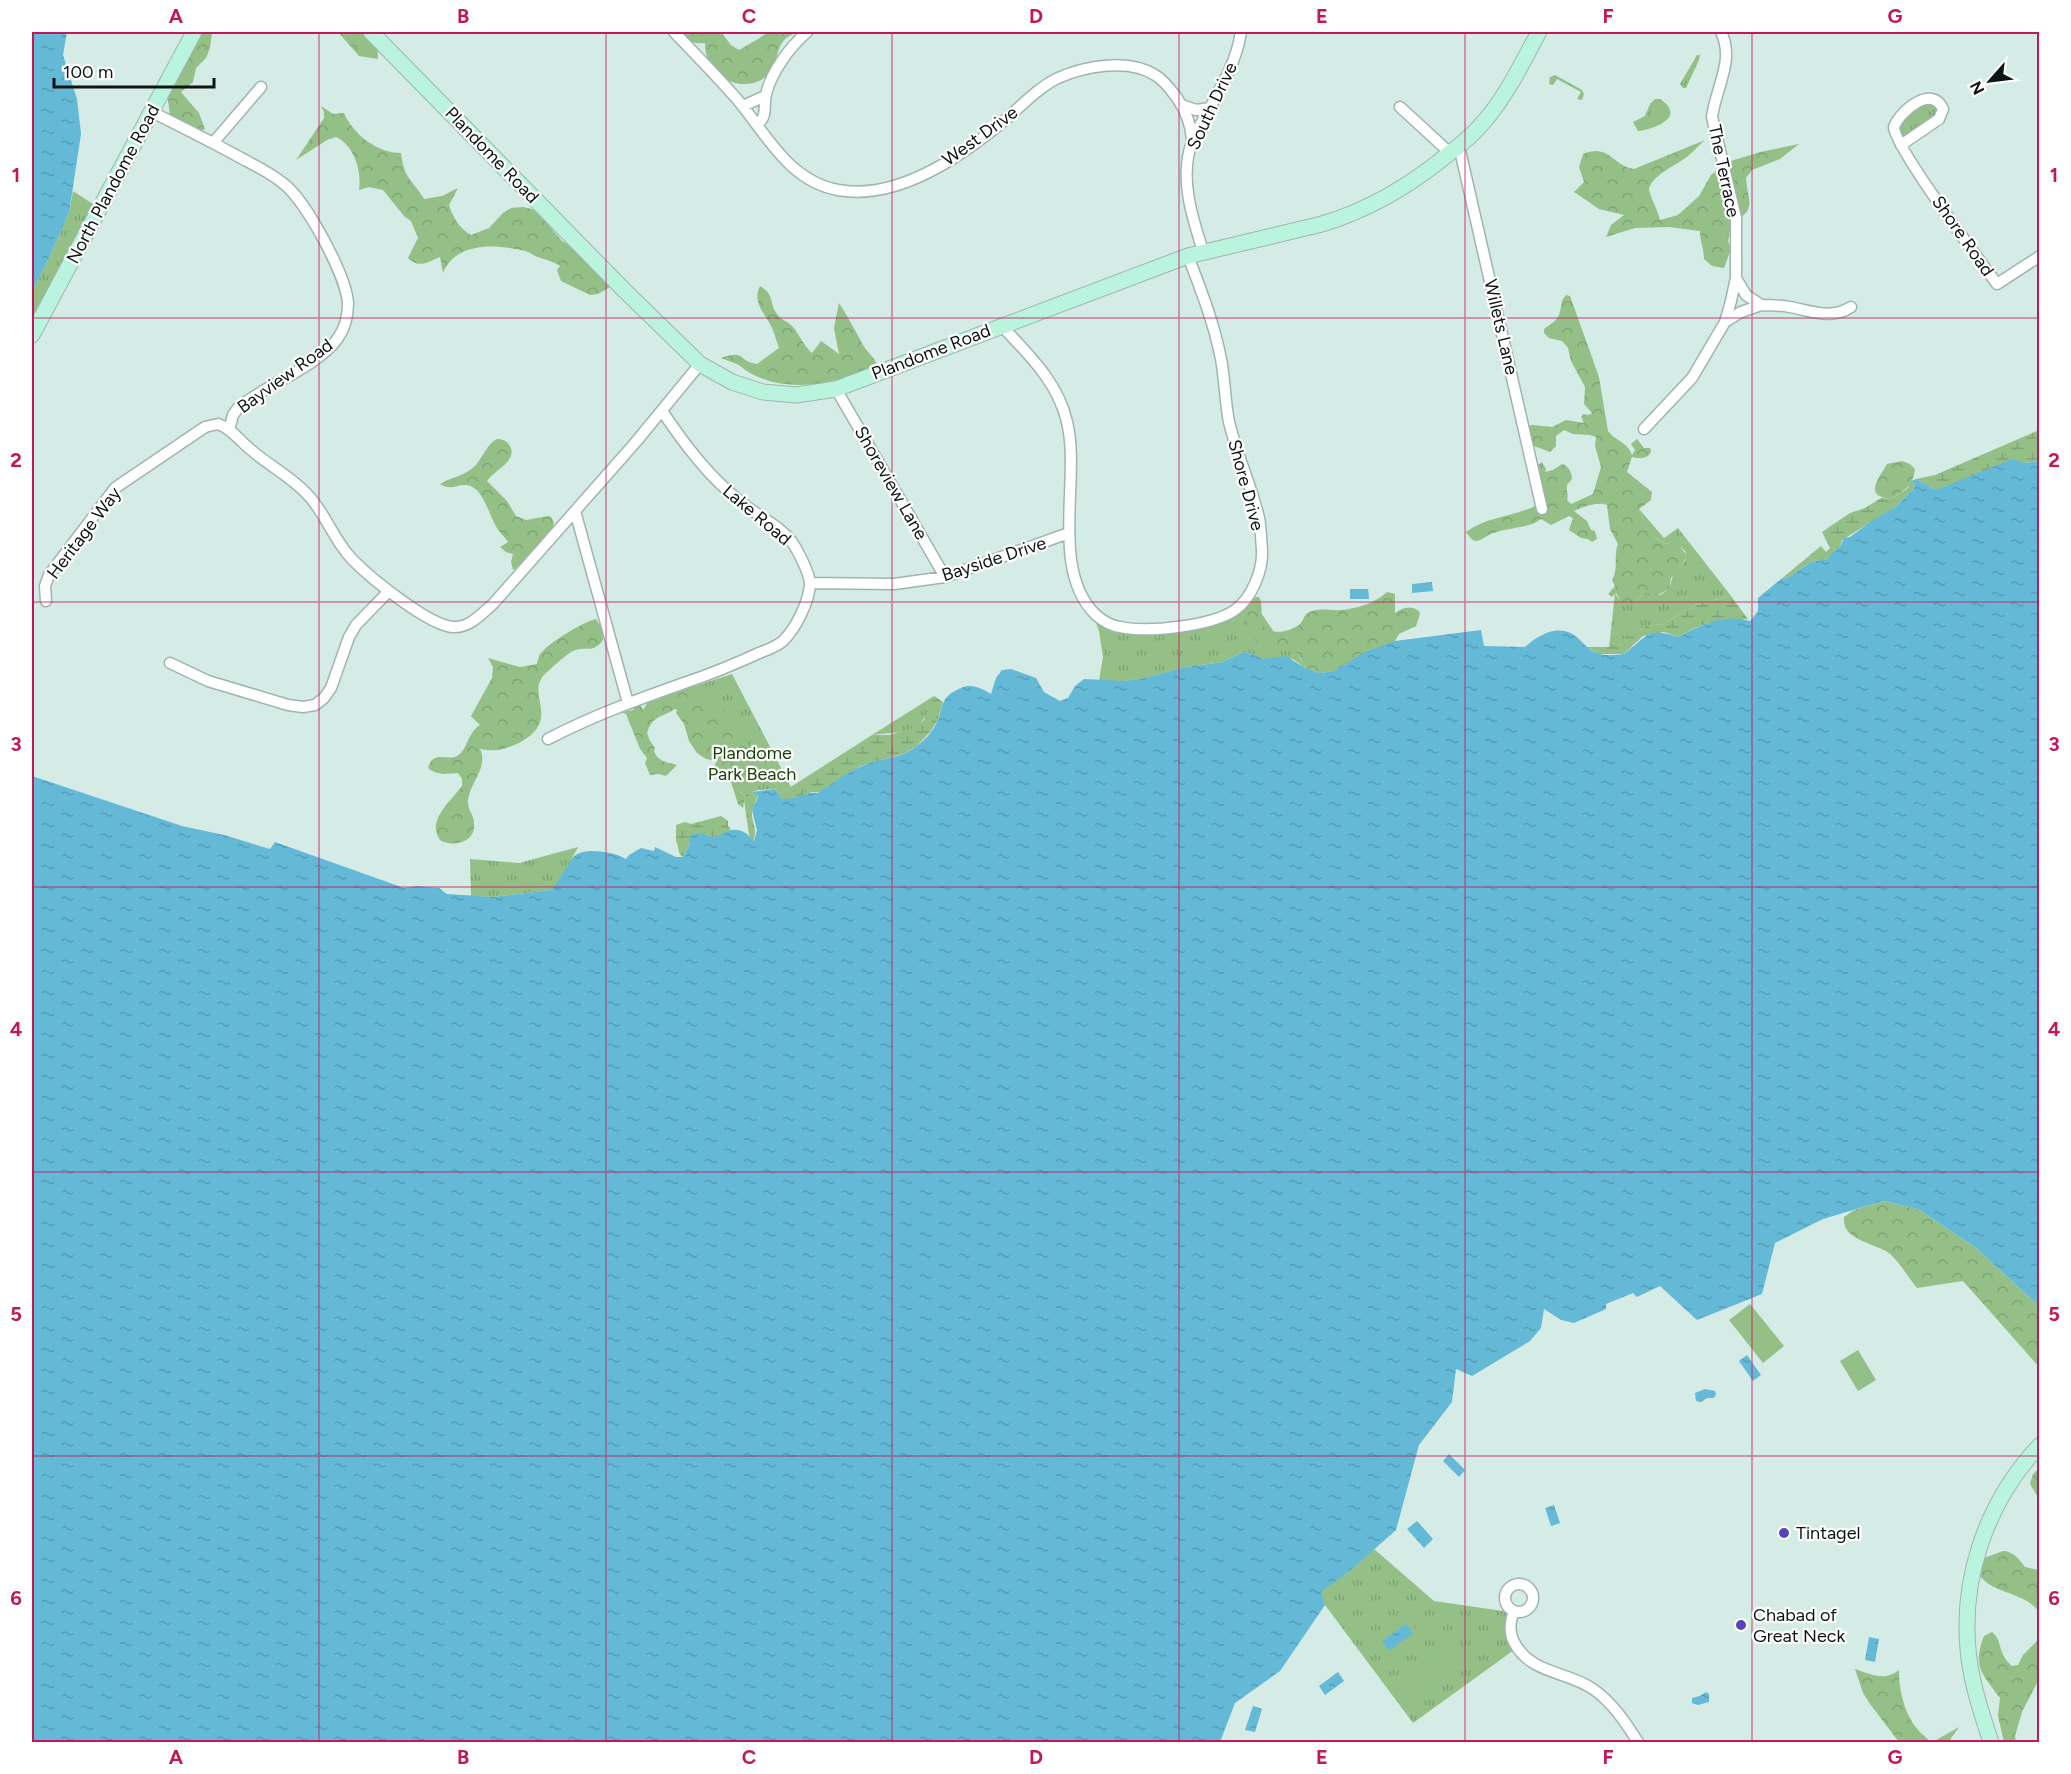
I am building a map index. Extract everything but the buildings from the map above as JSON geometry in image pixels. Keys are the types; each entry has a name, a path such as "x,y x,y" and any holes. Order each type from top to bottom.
{"main road":[{"name":"North Plandome Road","path":"32,336 194,32"},
{"name":"Plandome Road","path":"371,32 620,286 700,364 732,382 763,392 796,395 836,389 1001,325 1203,251 1322,224 1360,212 1398,192 1455,149 1491,112 1539,32"},
{"path":"1991,1743 1975,1692 1969,1659 1967,1617 1971,1579 1981,1540 1997,1503 2012,1478 2040,1445"}],"street":[{"name":"West Drive","path":"674,32 743,106 788,164 820,185 838,190 872,191 899,185 945,163 974,145 1056,79 1096,66 1114,65 1142,69 1155,75 1182,105 1189,122 1192,140"},
{"path":"755,121 763,120 765,96 772,77 788,52 807,32"},
{"name":"South Drive","path":"1203,251 1189,198 1188,156 1192,140 1229,74 1239,46 1241,32"},
{"name":"The Terrace","path":"1644,429 1692,378 1725,322 1736,278 1736,218 1712,117 1714,102 1726,64 1727,48 1721,32"},
{"path":"213,143 261,87"},
{"path":"743,106 765,96"},
{"name":"Shore Road","path":"1901,145 1941,117 1943,109 1939,101 1932,98 1923,99 1897,120 1893,130 1901,145 1996,284 2040,256"},
{"path":"1182,105 1199,110 1210,108"},
{"path":"1400,107 1455,149"},
{"name":"Bayview Road","path":"152,112 277,178 295,195 338,268 346,289 348,303 344,327 339,338 313,360 238,408 233,415 229,430 251,451 306,493 351,558 389,591 430,620 441,625 455,627 467,625 493,604 662,411 700,364"},
{"name":"Willets Lane","path":"1455,149 1542,509"},
{"name":"Shore Drive","path":"1001,325 1046,375 1059,398 1067,421 1071,445 1069,533 1072,563 1083,595 1097,616 1117,627 1132,629 1168,627 1217,620 1236,609 1249,595 1254,584 1262,555 1260,521 1229,421 1221,360 1213,324 1188,256"},
{"path":"1736,278 1746,296 1761,305"},
{"path":"1725,322 1741,312 1761,305 1788,306 1826,315 1841,312 1851,306"},
{"name":"Shoreview Lane","path":"836,389 945,577"},
{"name":"Lake Road","path":"662,411 684,444 711,477 784,533 801,558 810,583"},
{"name":"Heritage Way","path":"46,601 45,586 49,575 115,488 209,425 218,424 229,430"},
{"path":"574,512 628,703"},
{"name":"Bayside Drive","path":"810,583 894,584 945,577 1069,533"},
{"path":"548,739 592,717 727,668 777,645 785,639 796,623 810,583"},
{"path":"171,663 208,681 288,705 303,707 315,705 331,688 356,624 389,591"},
{"path":"1514,1611 1510,1635 1519,1652 1531,1662 1591,1688 1605,1698 1620,1714 1638,1743"}],"green space":[{"path":"196,32 212,32 210,48 206,58 196,68 193,82 181,92 199,113 205,129 201,131 170,116 167,91"},
{"path":"338,32 380,32 377,41 378,59 359,56"},
{"path":"684,32 721,32 731,45 739,50 768,32 796,32 782,43 771,72 757,82 746,84 735,83 717,73 706,54 705,43 692,42"},
{"path":"1697,55 1700,55 1699,60 1686,88 1683,88 1680,84"},
{"path":"1555,75 1582,90 1584,94 1582,100 1577,99 1581,92 1557,79 1553,85 1549,84 1550,77"},
{"path":"1655,99 1660,99 1668,105 1669,117 1660,125 1638,131 1633,122 1645,116"},
{"path":"1923,99 1943,109 1901,145 1894,127"},
{"path":"321,106 333,114 344,113 353,128 375,146 401,153 406,174 424,199 442,196 458,188 449,205 457,223 463,230 471,235 489,228 511,208 523,207 536,210 562,241 576,248 610,283 610,287 598,294 590,295 561,281 557,270 560,266 557,264 527,252 502,247 478,247 467,250 457,255 443,273 440,257 424,264 412,261 408,258 418,238 411,221 404,216 383,190 369,187 359,190 358,167 348,146 336,137 327,140 296,160 324,118"},
{"path":"1705,140 1651,184 1649,192 1660,220 1678,215 1699,196 1711,175 1728,162 1760,152 1799,144 1780,159 1752,170 1746,178 1749,205 1745,214 1731,224 1728,241 1731,249 1724,268 1712,266 1704,259 1700,231 1669,227 1635,228 1606,237 1611,225 1624,215 1599,209 1574,192 1584,182 1579,167 1583,154 1599,151 1634,169"},
{"path":"73,191 99,208 32,335 32,291 69,213"},
{"path":"760,286 770,296 774,310 780,318 792,326 812,353 821,341 839,354 834,328 839,303 863,345 877,364 833,381 801,385 769,381 721,358 738,355 757,364 779,348 757,298"},
{"path":"1566,295 1570,296 1599,377 1608,431 1630,450 1632,455 1635,450 1631,444 1637,439 1644,448 1650,448 1650,454 1646,457 1632,457 1627,472 1652,492 1651,500 1639,509 1645,523 1657,539 1669,544 1677,544 1688,556 1671,578 1669,589 1656,596 1644,592 1636,603 1630,606 1621,601 1616,593 1612,597 1608,594 1615,586 1612,580 1618,544 1610,529 1607,505 1595,504 1574,511 1587,521 1591,530 1595,531 1597,539 1592,542 1569,530 1573,518 1569,516 1551,525 1541,519 1530,525 1497,532 1477,541 1466,532 1482,523 1535,506 1537,466 1542,462 1546,469 1545,472 1562,464 1569,469 1572,478 1567,485 1567,500 1571,504 1593,494 1601,467 1595,446 1596,437 1573,434 1564,430 1556,436 1556,446 1550,452 1526,443 1524,428 1532,425 1552,427 1566,420 1584,423 1581,417 1583,414 1592,413 1584,404 1585,387 1571,361 1568,348 1562,341 1549,338 1544,333 1544,329 1558,317"},
{"path":"2039,430 2039,461 2025,463 1936,490 1916,479 1935,475"},
{"path":"497,439 509,444 512,451 511,456 487,481 507,501 516,516 526,520 548,516 554,523 539,548 527,561 513,570 511,562 513,554 500,547 508,542 496,526 478,491 467,485 450,487 440,484 475,466 490,444"},
{"path":"1902,461 1915,469 1910,484 1890,499 1877,494 1875,486 1887,464"},
{"path":"1911,481 1915,484 1914,488 1897,506 1842,540 1840,547 1827,559 1811,562 1787,578 1781,579 1821,546 1826,552 1830,548 1822,532 1850,513 1865,508 1881,498 1890,499 1896,496 1907,489"},
{"path":"1639,509 1664,538 1678,528 1731,596 1698,604 1663,624 1646,626 1609,648 1615,593 1621,601 1629,603 1636,603 1644,592 1660,595 1669,589 1674,572 1686,560 1686,552 1682,548 1663,542 1653,535 1646,526"},
{"path":"1387,592 1395,594 1395,613 1407,608 1419,611 1416,626 1399,634 1395,641 1334,671 1320,673 1305,668 1299,655 1294,651 1266,646 1256,641 1247,629 1250,603 1256,597 1259,597 1261,602 1262,620 1265,627 1281,632 1297,626 1312,611 1359,607"},
{"path":"1249,595 1280,641 1291,639 1305,668 1293,659 1263,659 1243,652 1223,662 1186,667 1146,678 1099,681 1103,657 1099,631 1091,609 1117,627 1217,619"},
{"path":"1731,596 1748,619 1712,622 1679,637 1664,632 1643,636 1624,654 1599,654 1586,647 1609,647 1646,626 1663,624 1698,604"},
{"path":"596,619 602,628 603,640 596,647 571,652 540,681 538,689 541,716 539,725 532,734 504,749 480,749 482,763 468,801 474,820 472,835 458,843 441,841 437,834 437,819 462,786 462,779 458,773 438,773 428,768 433,759 453,757 461,753 472,732 480,725 471,716 492,678 493,667 488,658 520,667 537,664 538,658 553,642"},
{"name":"Plandome Park Beach","path":"732,674 791,787 786,790 777,786 775,789 758,790 745,795 737,790 692,687"},
{"path":"689,685 701,688 703,697 709,703 708,706 724,710 726,713 724,718 738,721 735,729 743,734 750,750 743,777 745,787 737,790 745,795 743,808 738,804 730,779 723,780 722,774 715,770 714,766 717,761 706,759 697,753 689,741 684,724 676,713 677,710 655,720 647,733 658,757 677,765 666,776 650,775 645,763 647,758 640,749 626,714 621,712 634,710 639,703 643,710 648,702 678,692"},
{"path":"934,696 924,718 912,729 872,735"},
{"path":"934,696 943,702 937,721 917,746 903,754 860,766 821,792 812,792 787,800 782,799 775,789 777,786 784,786 786,790 872,735 889,735 913,728 924,720"},
{"path":"751,792 758,794 752,810 755,829 753,842 749,835 744,800 745,795"},
{"path":"721,816 728,821 731,829 716,838 708,835 690,843 683,857 680,855 676,840 676,825 685,822 691,824"},
{"path":"578,847 561,880 552,890 493,897 471,896 470,859 519,863"},
{"path":"1883,1201 1918,1209 1976,1248 2039,1306 2039,1367 1963,1281 1917,1288 1890,1254 1848,1231 1844,1217 1854,1210"},
{"path":"1750,1304 1784,1346 1763,1363 1729,1320"},
{"path":"1858,1350 1876,1380 1858,1391 1840,1361"},
{"path":"2039,1468 2039,1499 2030,1484 2033,1474"},
{"path":"1374,1549 1434,1601 1510,1612 1514,1650 1413,1723 1325,1605 1320,1592 1351,1570"},
{"path":"2003,1551 2013,1554 2025,1567 2039,1570 2039,1612 2026,1600 1993,1587 1979,1575 1984,1558"},
{"path":"1407,1618 1418,1632 1389,1655 1378,1640"},
{"path":"1992,1632 1998,1639 2004,1656 2012,1666 2018,1665 2023,1655 2039,1639 2039,1679 2022,1712 2015,1736 2016,1742 2004,1742 1998,1716 2000,1698 1984,1676 1979,1663 1984,1636"},
{"path":"1445,1643 1463,1667 1416,1702 1399,1679"},
{"path":"1855,1669 1883,1676 1899,1670 1903,1699 1915,1726 1929,1740 1936,1740 1959,1727 1950,1742 1899,1742 1863,1693"}],"water":[{"path":"32,32 67,32 63,55 77,99 81,134 69,213 32,291"},
{"path":"2012,459 2025,463 2040,461 2039,1306 1976,1248 1918,1209 1883,1201 1823,1219 1775,1243 1762,1294 1697,1320 1660,1286 1637,1297 1633,1293 1606,1304 1606,1309 1574,1323 1561,1320 1544,1309 1541,1328 1530,1341 1472,1376 1456,1369 1452,1402 1419,1445 1396,1530 1351,1570 1321,1592 1325,1605 1280,1671 1235,1703 1220,1742 32,1742 32,776 182,826 224,835 270,849 275,842 404,888 417,886 439,888 447,894 493,897 551,890 573,858 587,851 601,851 626,859 641,848 654,851 655,847 676,857 683,857 690,843 689,837 692,835 702,834 716,838 731,830 745,833 754,841 757,830 752,810 758,797 757,794 751,792 775,789 782,799 818,793 859,767 907,752 921,743 930,733 949,695 969,686 980,688 991,694 996,678 1002,670 1011,669 1036,678 1044,692 1060,701 1068,698 1075,686 1084,679 1124,681 1145,678 1186,667 1223,662 1243,652 1263,659 1286,656 1305,668 1320,673 1334,671 1365,652 1395,641 1481,630 1484,646 1525,647 1538,637 1552,631 1559,631 1573,635 1597,653 1624,654 1643,638 1653,633 1679,637 1695,628 1722,619 1750,621 1758,611 1758,598 1781,579 1787,578 1811,562 1827,559 1840,547 1844,538 1850,537 1897,506 1914,488 1915,484 1911,481 1916,479 1936,490"},
{"path":"1432,582 1433,591 1412,593 1412,584"},
{"path":"1350,589 1368,589 1369,599 1350,599"},
{"path":"1747,1355 1761,1375 1753,1381 1739,1361"},
{"path":"1705,1389 1715,1391 1714,1398 1707,1398 1701,1402 1696,1401 1695,1393"},
{"path":"1449,1454 1465,1470 1459,1477 1443,1461"},
{"path":"1554,1505 1560,1523 1551,1526 1545,1508"},
{"path":"1417,1521 1433,1539 1424,1548 1407,1529"},
{"path":"1406,1624 1413,1633 1389,1651 1382,1641"},
{"path":"1869,1637 1879,1639 1875,1662 1865,1660"},
{"path":"1338,1672 1344,1681 1325,1695 1319,1686"},
{"path":"1706,1692 1709,1694 1709,1702 1698,1705 1692,1703 1692,1698"},
{"path":"1253,1706 1262,1709 1255,1732 1245,1730"}],"place":[{"name":"Tintagel","path":"1784,1533"},
{"name":"Chabad of Great Neck","path":"1741,1625"}]}
